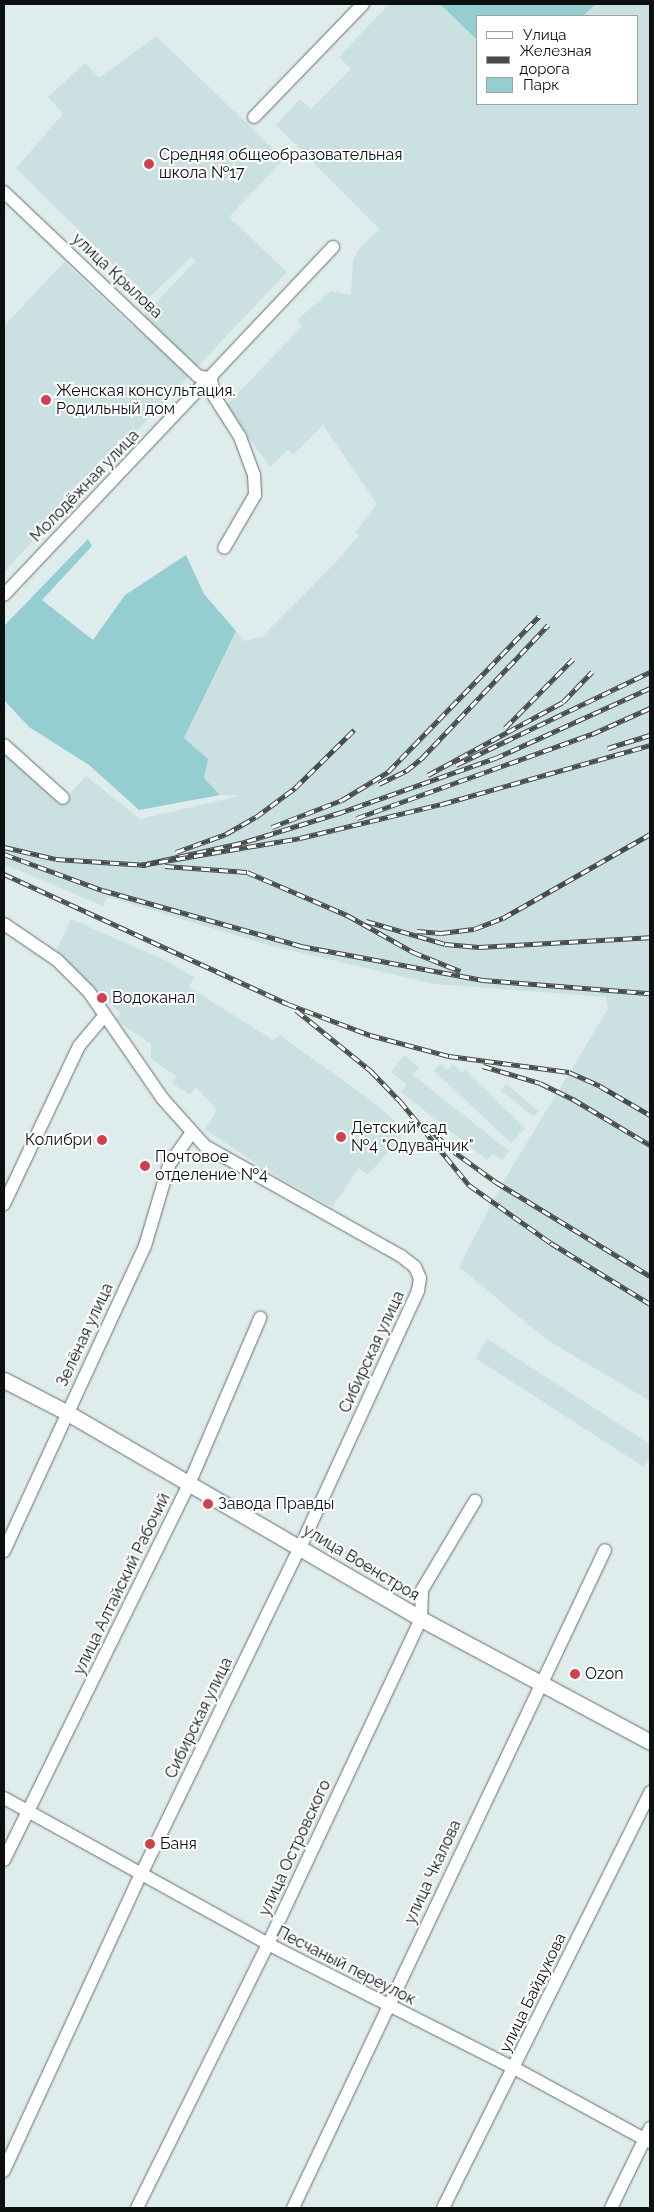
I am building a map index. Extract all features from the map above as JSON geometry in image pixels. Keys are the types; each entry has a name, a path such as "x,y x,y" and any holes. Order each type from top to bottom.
{"street":[{"path":"254,116 363,4"},
{"name":"улица Крылова","path":"4,192 198,376 210,379"},
{"name":"Молодёжная улица","path":"4,595 333,247"},
{"path":"210,379 214,396 240,437 254,475 254,496 224,548"},
{"path":"4,745 63,798"},
{"path":"4,924 57,960 89,992 104,1016 191,1134"},
{"path":"4,1204 78,1046 104,1016"},
{"name":"Сибирская улица","path":"4,2171 140,1876 300,1547 418,1291 420,1278 415,1267 401,1256 205,1146 191,1134"},
{"name":"Зелёная улица","path":"4,1550 66,1412 145,1246 169,1166 191,1134"},
{"name":"улица Алтайский Рабочий","path":"4,1860 189,1484 260,1318"},
{"name":"улица Военстроя","path":"4,1380 66,1412 421,1619 540,1681 650,1742"},
{"name":"улица Островского","path":"137,2208 268,1944 421,1619 422,1590 475,1500"},
{"name":"улица Чкалова","path":"293,2208 540,1681 604,1550"},
{"name":"улица Байдукова","path":"444,2208 650,1792"},
{"name":"Песчаный переулок","path":"4,1798 140,1876 388,2007 648,2136"},
{"path":"611,2208 648,2136"}],"shaded area":[{"path":"389,4 440,4 477,40 477,105 639,105 639,15 584,15 596,4 650,4 650,1401 547,1340 459,1267 503,1182 608,1009 606,997 434,984 272,946 107,897 103,906 4,864 4,739 69,795 86,776 140,819 239,796 220,795 204,778 207,759 184,738 236,631 244,641 262,637 337,561 359,535 355,532 377,504 323,425 293,455 288,450 270,467 226,406 302,326 297,320 331,291 351,295 353,261 358,250 379,229 276,125 300,99 311,109 351,69 339,57"},
{"path":"156,36 284,159 229,217 287,272 4,572 4,326 64,262 133,327 195,261 191,257 148,299 16,168 63,114 48,97 85,63 99,78"},
{"name":"Водоканал","path":"71,919 167,961 194,977 189,987 273,1040 280,1035 373,1102 406,1131 368,1175 359,1168 332,1207 261,1167 205,1129 217,1110 196,1087 190,1095 172,1083 176,1076 151,1059 151,1044 116,1020 120,1013 56,951"},
{"path":"404,1055 419,1067 413,1075 509,1151 502,1161 493,1153 487,1160 401,1092 407,1085 391,1072"},
{"path":"440,1064 447,1070 453,1064 462,1073 465,1070 525,1128 511,1143 434,1071"},
{"path":"506,1084 539,1111 534,1117 501,1091"},
{"path":"487,1339 650,1444 650,1457 644,1467 475,1358"}],"green space":[{"path":"440,4 596,4 584,15 477,15 477,40"},
{"path":"88,539 92,546 42,600 93,640 125,595 186,555 204,594 236,631 184,738 208,759 204,778 220,795 139,810 89,765 29,727 4,700 4,626"}],"railway":[{"path":"272,827 342,800 388,772 539,616"},
{"path":"379,784 406,771 421,759 548,625"},
{"path":"505,728 573,659"},
{"path":"428,775 563,702 592,672"},
{"path":"456,765 650,672"},
{"path":"650,688 498,757 342,812 241,843 141,865 300,838 442,804 650,745"},
{"path":"357,818 592,734 650,708"},
{"path":"176,852 226,834 256,817 295,788 354,730"},
{"path":"608,748 650,735"},
{"path":"417,931 441,933 474,929 503,918 650,834"},
{"path":"4,847 56,859 147,865"},
{"path":"4,854 102,890 301,946 483,980 650,993"},
{"path":"165,866 247,872 347,915 413,952 460,971"},
{"path":"4,874 288,1004 370,1035 449,1056 569,1072 600,1086 650,1115"},
{"path":"366,921 445,944 479,947 650,937"},
{"path":"296,1010 371,1071 400,1101 469,1185 551,1243 650,1304"},
{"path":"483,1066 540,1083 573,1099 650,1145"},
{"path":"426,1125 449,1148 496,1182 650,1276"}],"place":[{"name":"Средняя общеобразовательная школа №17","path":"149,164"},
{"name":"Женская консультация. Родильный дом","path":"46,400"},
{"name":"Водоканал","path":"102,998"},
{"name":"Детский сад №4 \"Одуванчик\"","path":"341,1137"},
{"name":"Колибри","path":"102,1140"},
{"name":"Почтовое отделение №4","path":"145,1166"},
{"name":"Завода Правды","path":"208,1504"},
{"name":"Ozon","path":"575,1674"},
{"name":"Баня","path":"150,1844"}]}
